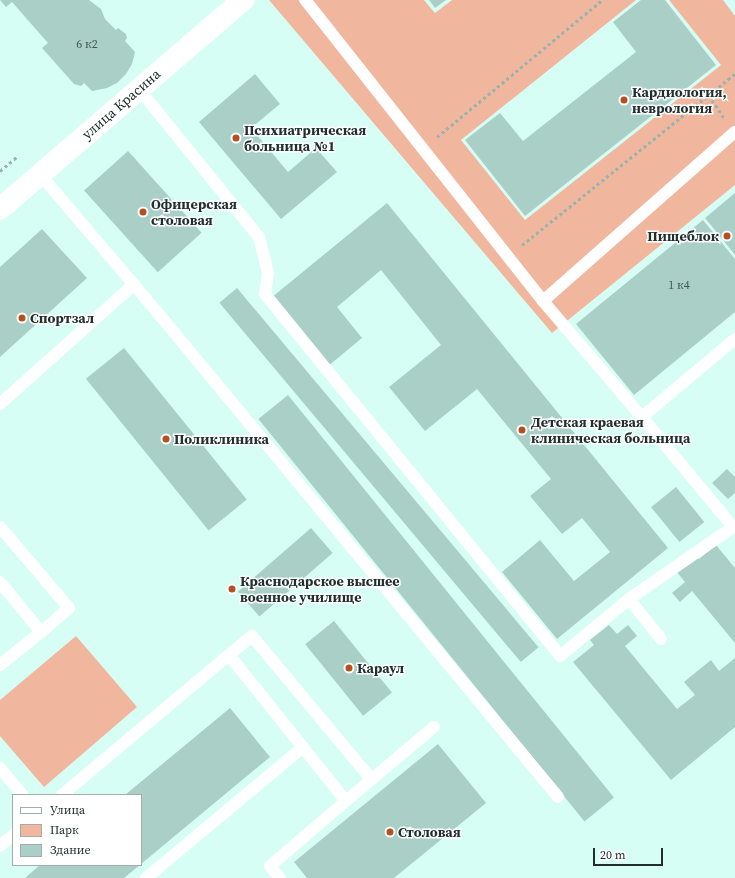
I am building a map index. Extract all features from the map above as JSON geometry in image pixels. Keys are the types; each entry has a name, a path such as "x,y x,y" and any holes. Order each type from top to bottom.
{"street":[{"name":"улица Красина","path":"0,209 243,0"}],"lane":[{"path":"139,89 259,237 268,273 265,294 560,656 629,599 733,527 543,301 304,0"},
{"path":"543,301 734,133"},
{"path":"40,174 134,284 558,797"},
{"path":"0,404 134,284"},
{"path":"642,417 735,339"},
{"path":"0,527 69,608 0,665"},
{"path":"0,582 41,632"},
{"path":"629,599 661,639"},
{"path":"63,794 252,636 371,780"},
{"path":"229,654 346,801"},
{"path":"280,878 270,866 434,727"},
{"path":"146,878 303,748"},
{"path":"0,768 22,794"},
{"path":"0,846 12,836"}],"path":[{"path":"441,142 437,136 602,0"},
{"path":"516,240 521,246 735,74"},
{"path":"709,95 734,133"},
{"path":"0,171 18,156"}],"green space":[{"path":"269,0 424,0 435,13 452,0 636,0 461,140 525,220 721,65 669,0 723,0 735,16 735,185 552,333"},
{"path":"76,636 137,707 44,787 0,736 0,700"}],"building":[{"path":"0,0 89,0 101,9 105,19 116,30 118,28 126,34 127,38 125,41 135,52 132,64 126,74 117,83 107,88 92,91 84,83 81,86 74,84 42,48 48,43 12,2 6,7"},
{"path":"429,0 446,0 435,8"},
{"name":"Кардиология, неврология","path":"641,0 665,0 716,65 525,216 465,140 500,113 523,141 636,52 613,22"},
{"name":"Психиатрическая больница №1","path":"255,74 280,104 251,128 288,172 316,148 337,172 281,219 199,122"},
{"name":"Офицерская столовая","path":"128,151 202,233 158,272 84,190"},
{"name":"Пищеблок","path":"735,193 735,255 705,218"},
{"path":"387,203 668,548 557,639 502,572 540,540 574,581 610,552 582,518 562,534 530,496 551,479 477,389 425,431 389,387 441,345 381,270 337,307 362,338 327,367 271,298"},
{"path":"703,220 735,259 735,312 634,395 576,324"},
{"name":"Спортзал","path":"42,229 87,278 0,357 0,267"},
{"path":"237,288 538,647 521,662 219,303"},
{"name":"Поликлиника","path":"124,348 247,500 209,530 86,379"},
{"path":"288,395 614,798 584,821 258,419"},
{"path":"727,469 735,477 735,493 728,499 712,483"},
{"path":"676,487 704,522 679,542 651,507"},
{"path":"311,528 333,553 259,617 238,592"},
{"path":"716,545 735,568 735,643 692,591 680,602 672,593 685,582 676,571 696,555 699,559"},
{"name":"Караул","path":"334,621 392,692 363,716 305,644"},
{"path":"609,625 617,634 628,625 637,636 625,646 677,709 695,695 684,682 711,660 719,671 735,658 735,727 671,780 573,662 594,645 590,640"},
{"path":"230,708 270,757 142,863 142,794 126,794"},
{"name":"Столовая","path":"438,744 486,803 394,878 307,878 294,862"},
{"path":"39,866 139,866 124,878 25,878"}],"place":[{"name":"Кардиология, неврология","path":"624,100"},
{"name":"Психиатрическая больница №1","path":"236,138"},
{"name":"Офицерская столовая","path":"143,212"},
{"name":"Пищеблок","path":"727,236"},
{"name":"Спортзал","path":"22,318"},
{"name":"Детская краевая клиническая больница","path":"522,430"},
{"name":"Поликлиника","path":"166,439"},
{"name":"Краснодарское высшее военное училище","path":"232,589"},
{"name":"Караул","path":"349,668"},
{"name":"Столовая","path":"390,832"}]}
